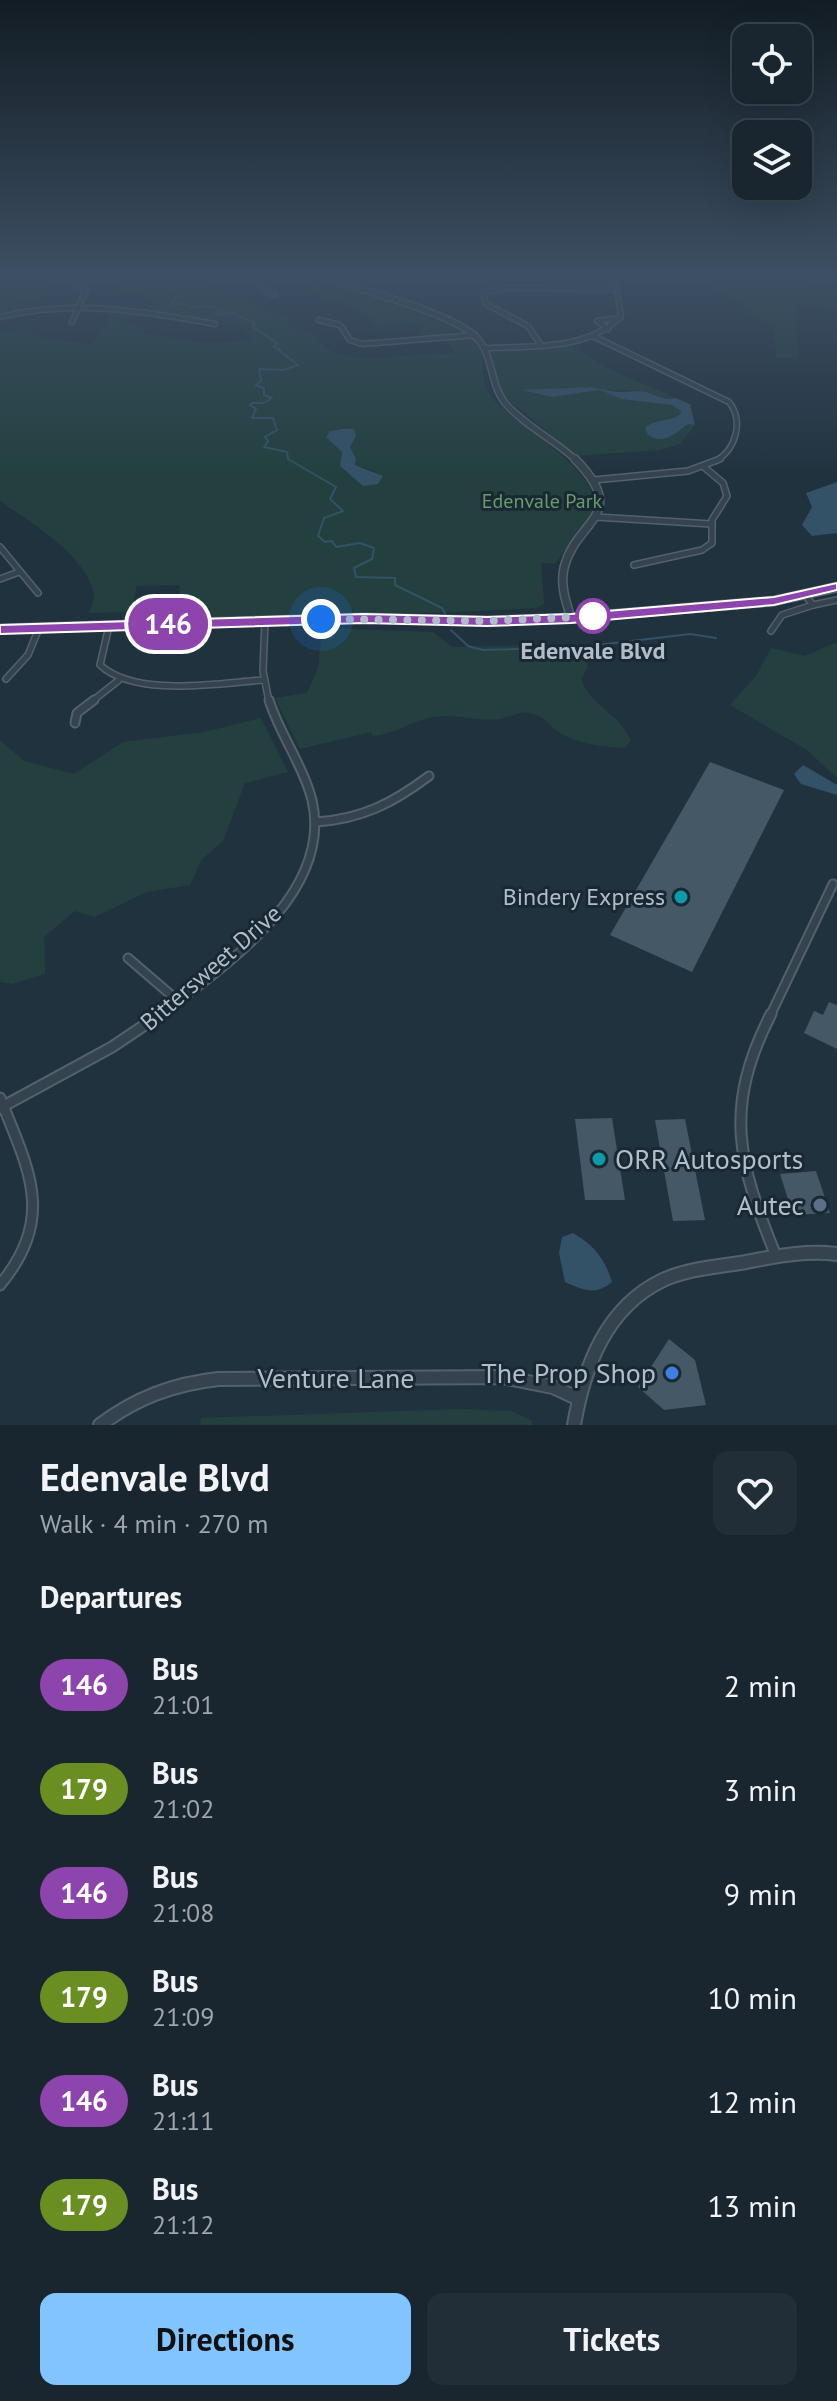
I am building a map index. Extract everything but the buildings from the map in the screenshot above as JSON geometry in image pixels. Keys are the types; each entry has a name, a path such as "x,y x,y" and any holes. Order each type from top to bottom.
{"main road":[{"path":"0,629 265,621 571,618 805,595 837,587"}],"street":[{"path":"355,342 363,344 394,342"},
{"path":"480,342 486,348 490,378 500,396 594,480 600,503 596,517 571,551 563,571 571,618"},
{"path":"486,348 557,342"},
{"path":"594,480 704,467 720,460 732,447 737,413 729,400 707,386 606,342"},
{"path":"634,565 702,550 714,538 711,524 727,496 723,483 704,467"},
{"path":"596,517 711,524"},
{"path":"0,547 38,593"},
{"path":"0,579 19,572"},
{"path":"805,595 813,605"},
{"path":"771,631 782,615 837,600"},
{"name":"Bittersweet Drive","path":"1,1104 132,1035 251,940 289,901 310,859 316,822 308,789 273,709 264,680 265,621"},
{"path":"109,626 100,665 109,676 119,680 160,684 264,680"},
{"path":"6,679 28,655 39,628"},
{"path":"75,723 77,713 119,680"},
{"path":"316,822 343,821 370,815 394,803 429,776"},
{"path":"776,1256 754,1198 744,1158 740,1133 741,1091 753,1046 833,884"},
{"path":"128,958 178,1001"},
{"path":"0,1285 13,1271 25,1249 36,1209 31,1180 1,1104"},
{"path":"574,1425 595,1350 621,1309 643,1291 687,1273 776,1256 810,1252 837,1254"},
{"name":"Venture Lane","path":"100,1425 115,1413 163,1389 189,1381 218,1379 502,1377 553,1387 579,1399"}],"green space":[{"name":"Edenvale Park","path":"0,342 320,342 327,349 341,355 367,358 454,353 448,342 475,342 481,354 485,383 493,399 571,464 585,479 592,494 593,508 576,537 555,564 541,563 544,604 536,608 493,610 190,618 177,610 180,585 137,586 130,612 89,613 94,595 81,567 56,541 0,501","holes":["342,429 355,436 350,447 356,458 355,465 377,472 348,472 340,466 342,452 326,436 331,431"]},
{"path":"775,342 797,342 798,359 776,358"},
{"path":"571,346 607,368 676,398 666,399 643,391 558,388 552,397 600,390 621,399 673,405 681,415 654,422 673,436 688,424 695,425 680,444 660,450 577,456 507,399 499,388 492,351"},
{"path":"322,628 433,632 452,647 580,644 588,667 581,679 586,689 620,723 631,741 625,748 582,742 559,732 539,716 518,713 491,720 432,717 381,735 373,736 371,732 300,749 275,698 307,693 318,668"},
{"path":"837,642 837,778 807,750 730,705 756,676 771,648 805,656"},
{"path":"261,718 288,772 245,783 223,841 202,859 190,885 147,892 94,917 75,911 44,937 45,974 12,984 0,982 0,740 24,761 74,774 123,742 204,732"},
{"path":"457,1409 512,1411 532,1421 532,1425 200,1425 201,1418"}],"water":[{"path":"590,387 617,392 643,391 666,399 676,398 690,404 695,425 688,424 664,439 654,438 648,435 645,428 681,414 680,410 672,405 621,399 600,390 552,397 522,390"},
{"path":"354,429 356,436 350,447 356,458 355,465 383,476 378,484 363,486 340,466 342,452 326,437 330,431"},
{"path":"837,482 837,533 812,536 802,525 812,507 806,493"},
{"path":"803,765 837,785 837,795 801,784 794,774"},
{"path":"573,1233 593,1248 606,1266 612,1282 600,1289 589,1290 565,1282 559,1253 562,1237"}],"waterway":[{"path":"275,342 277,343 274,346 298,365 283,370 259,369 261,381 256,385 264,388 264,395 272,398 264,403 252,403 250,405 256,409 252,418 273,418 277,430 265,437 268,441 264,447 287,452 288,459 336,487 330,499 343,511 324,518 318,536 325,542 332,541 336,547 360,543 374,548 372,559 354,568 356,577 395,578 395,585 442,608 447,617"},
{"path":"451,630 468,646 483,650 581,647 690,634 716,638"}],"bus line":[{"name":"146","path":"0,629 364,618 435,621 571,618 774,601 837,587"}],"place":[{"name":"Edenvale Blvd","path":"593,616"},
{"name":"Bindery Express","path":"681,897"},
{"name":"ORR Autosports","path":"599,1159"},
{"name":"Autec","path":"820,1205"},
{"name":"The Prop Shop","path":"672,1373"}],"route":[{"path":"321,619 487,621 602,616 593,616"}]}
